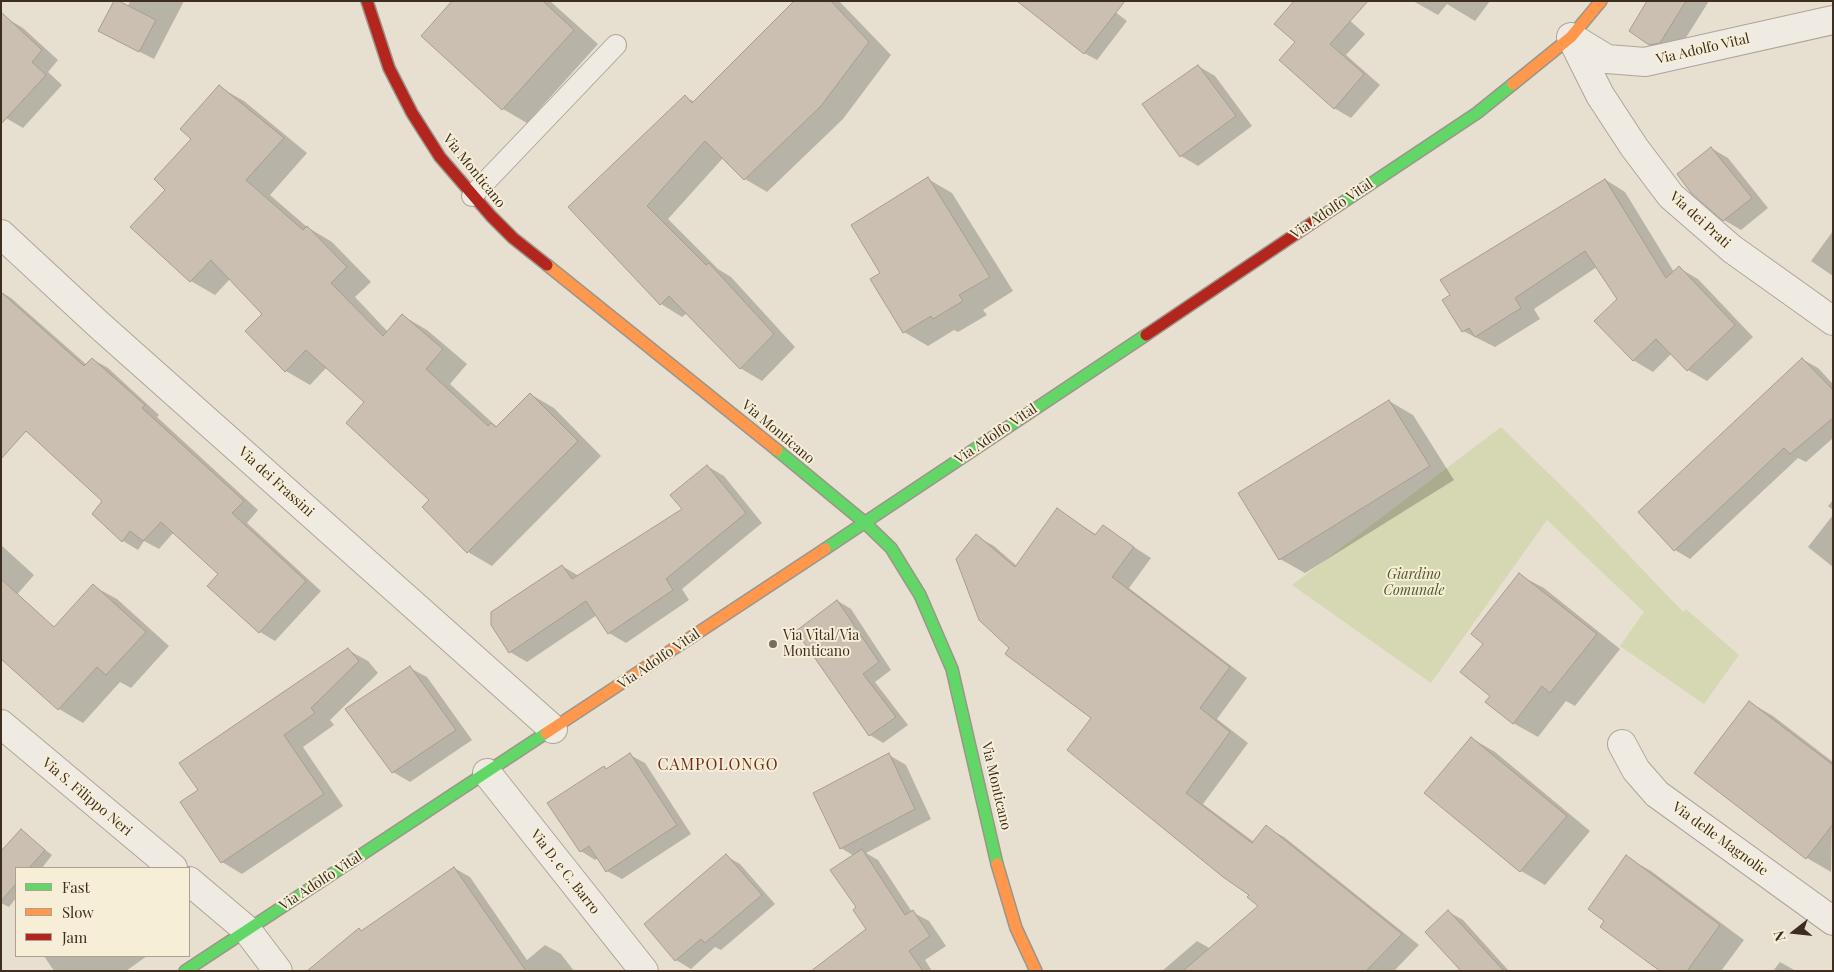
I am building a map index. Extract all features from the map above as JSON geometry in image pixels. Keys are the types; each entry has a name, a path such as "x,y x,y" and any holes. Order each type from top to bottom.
{"street":[{"name":"Via Monticano","path":"367,1 389,68 412,113 440,157 472,196 514,238 680,369 864,522 891,548 906,571 934,625 952,668 1000,876 1016,928 1036,971"},
{"path":"1571,36 1601,1"},
{"name":"Via Adolfo Vital","path":"185,971 553,729 1477,112 1571,36 1607,59 1645,62 1833,20"},
{"name":"Via dei Prati","path":"1571,36 1600,96 1634,147 1671,196 1732,249 1833,321"},
{"name":"Via dei Frassini","path":"1,234 98,324 553,729"},
{"name":"Via S. Filippo Neri","path":"1,724 172,867"},
{"name":"Via delle Magnolie","path":"1622,744 1636,770 1657,794 1833,921"},
{"name":"Via D. e C. Barro","path":"487,772 644,971"},
{"path":"190,883 247,930 278,971"}],"lane":[{"path":"472,196 616,45"}],"green space":[{"name":"Giardino Comunale","path":"1501,427 1583,507 1683,612 1686,609 1739,655 1704,704 1620,646 1644,612 1547,520 1431,683 1292,585"}],"building":[{"path":"114,1 119,1 156,20 139,52 98,31"},
{"path":"452,1 543,1 574,30 502,110 421,36"},
{"path":"794,1 831,1 869,42 821,106 744,180 705,141 647,206 706,265 709,263 774,334 740,369 669,296 660,305 568,207 685,95 692,103"},
{"path":"1017,1 1125,1 1084,54"},
{"path":"1294,1 1368,1 1330,44 1364,74 1334,109 1279,60 1295,42 1274,24"},
{"path":"1647,1 1686,1 1660,43 1649,45 1629,31"},
{"path":"1,12 42,50 32,62 46,75 1,124"},
{"path":"1198,65 1236,116 1180,157 1142,104"},
{"path":"219,85 284,138 246,180 303,230 307,226 347,267 331,283 383,336 402,314 443,349 426,369 488,426 491,423 496,427 530,393 578,441 467,553 422,507 429,500 346,423 364,402 306,350 285,372 245,331 262,314 211,260 190,282 130,227 165,190 154,179 191,139 180,129"},
{"path":"1711,147 1752,198 1723,221 1692,194 1677,174"},
{"path":"928,177 990,277 959,295 963,301 933,319 931,316 903,333 870,279 880,273 851,225"},
{"path":"1605,179 1666,278 1679,266 1735,325 1687,371 1656,339 1633,361 1594,321 1617,299 1585,251 1515,298 1521,308 1475,337 1469,328 1462,332 1442,300 1450,295 1440,280"},
{"path":"1,292 84,366 92,358 145,405 142,408 244,501 232,513 306,581 259,633 207,586 218,574 161,522 143,541 130,531 122,542 92,514 102,501 26,431 1,459"},
{"path":"1802,358 1833,390 1833,418 1790,454 1784,448 1674,551 1638,512"},
{"path":"1389,400 1430,466 1279,560 1238,493"},
{"path":"707,465 746,513 666,579 673,590 608,634 586,601 509,653 491,625 491,612 562,565 572,579 682,509 670,495"},
{"path":"1057,508 1095,535 1103,525 1134,547 1112,577 1230,667 1200,708 1230,732 1186,793 1252,843 1266,825 1402,934 1366,971 1183,971 1258,906 1247,897 1249,895 1223,877 1067,750 1091,718 1005,654 1009,648 979,620 956,559 976,534 1015,567"},
{"path":"1519,573 1597,634 1550,693 1542,686 1513,724 1485,702 1490,696 1460,672 1483,644 1471,634"},
{"path":"1,579 54,627 93,584 146,632 106,675 97,667 58,710 1,659"},
{"path":"837,600 879,662 863,674 896,717 869,736 796,631"},
{"path":"348,648 359,661 311,708 315,713 284,735 324,794 221,863 180,802 198,790 179,763"},
{"path":"410,666 456,730 392,773 345,709"},
{"path":"1749,701 1833,765 1833,824 1806,859 1694,773"},
{"path":"1471,737 1567,816 1520,872 1424,793"},
{"path":"630,753 677,825 606,872 589,846 580,852 547,803 604,766 606,769"},
{"path":"889,753 915,809 840,849 813,793"},
{"path":"21,829 45,850 30,867 15,867 15,885 1,901 1,851"},
{"path":"862,849 905,915 913,910 930,936 909,951 923,971 811,971 866,929 853,910 856,907 830,870"},
{"path":"726,854 762,895 705,943 701,939 675,961 644,924"},
{"path":"1626,855 1720,925 1687,971 1660,971 1600,927 1604,921 1588,909"},
{"path":"454,867 526,971 307,971 359,928 361,931"},
{"path":"1448,910 1504,971 1461,971 1425,932"}],"traffic: fast":[{"path":"1315,221 1477,113 1513,84"},
{"path":"825,549 1146,335"},
{"path":"777,450 864,522 891,548 920,595 952,669 997,864"},
{"path":"185,971 546,733"}],"traffic: slow":[{"path":"1513,84 1571,37 1601,1"},
{"path":"547,265 777,450"},
{"path":"546,733 825,549"},
{"path":"997,864 1016,928 1036,971"}],"traffic: jam":[{"path":"367,1 389,68 412,113 440,157 491,216 513,238 547,265"},
{"path":"1146,335 1315,221"}],"place":[{"name":"Via Vital/Via Monticano","path":"773,644"}],"district":[{"name":"CAMPOLONGO","path":"718,765"}]}
